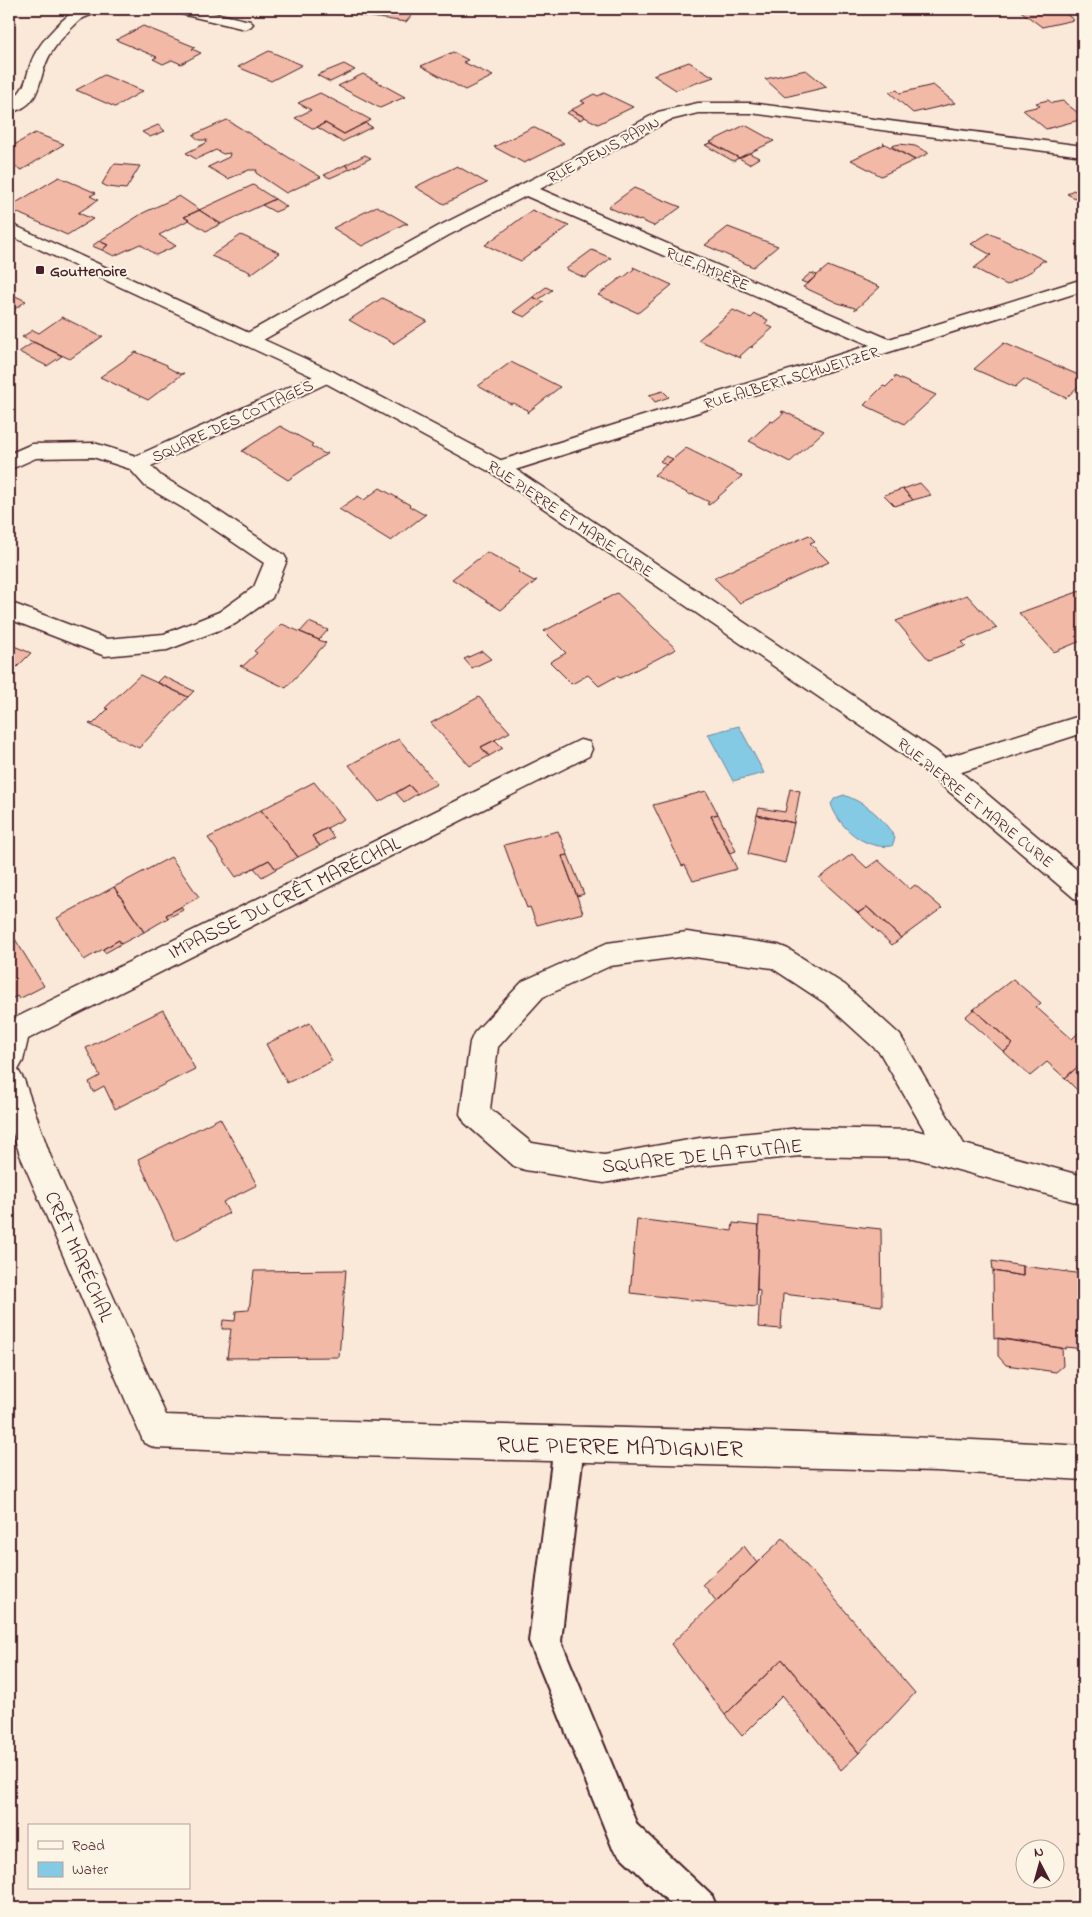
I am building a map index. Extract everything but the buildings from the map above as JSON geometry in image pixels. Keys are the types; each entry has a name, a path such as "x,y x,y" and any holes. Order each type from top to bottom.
{"street":[{"path":"9,108 28,96 43,54 76,16 92,9"},
{"path":"178,9 245,24"},
{"name":"RUE DENIS PAPIN","path":"249,340 443,231 664,116 698,108 750,108 1083,151"},
{"name":"RUE AMPÈRE","path":"526,189 890,347"},
{"name":"RUE PIERRE ET MARIE CURIE","path":"9,228 327,376 499,468 927,758 1083,890"},
{"name":"RUE ALBERT SCHWEITZER","path":"499,468 1083,285"},
{"name":"SQUARE DES COTTAGES","path":"137,464 327,376"},
{"name":"SQUARE DES COTTAGES","path":"9,463 32,451 94,450 137,464 153,481 191,503 276,560 264,592 228,618 167,642 105,648 9,610"},
{"path":"940,769 1083,724"},
{"name":"IMPASSE DU CRÊT MARÉCHAL","path":"9,1061 15,1032 580,749"},
{"name":"SQUARE DE LA FUTAIE","path":"955,1156 890,1044 835,994 778,957 687,944 607,955 533,988 484,1042 475,1114 525,1156 604,1169 700,1152 800,1142 914,1144 955,1156 1083,1190"},
{"name":"CRÊT MARÉCHAL","path":"9,1080 35,1155 156,1431"},
{"name":"RUE PIERRE MADIGNIER","path":"156,1431 356,1440 936,1454 1083,1463"}],"lane":[{"path":"569,1445 545,1641 625,1836 700,1908"}],"water":[{"path":"739,726 764,773 733,781 708,734"},
{"path":"844,795 860,802 885,823 895,838 892,846 882,846 863,841 847,829 840,821 831,804 835,798"}],"place":[{"name":"Gouttenoire","path":"40,270"}]}
